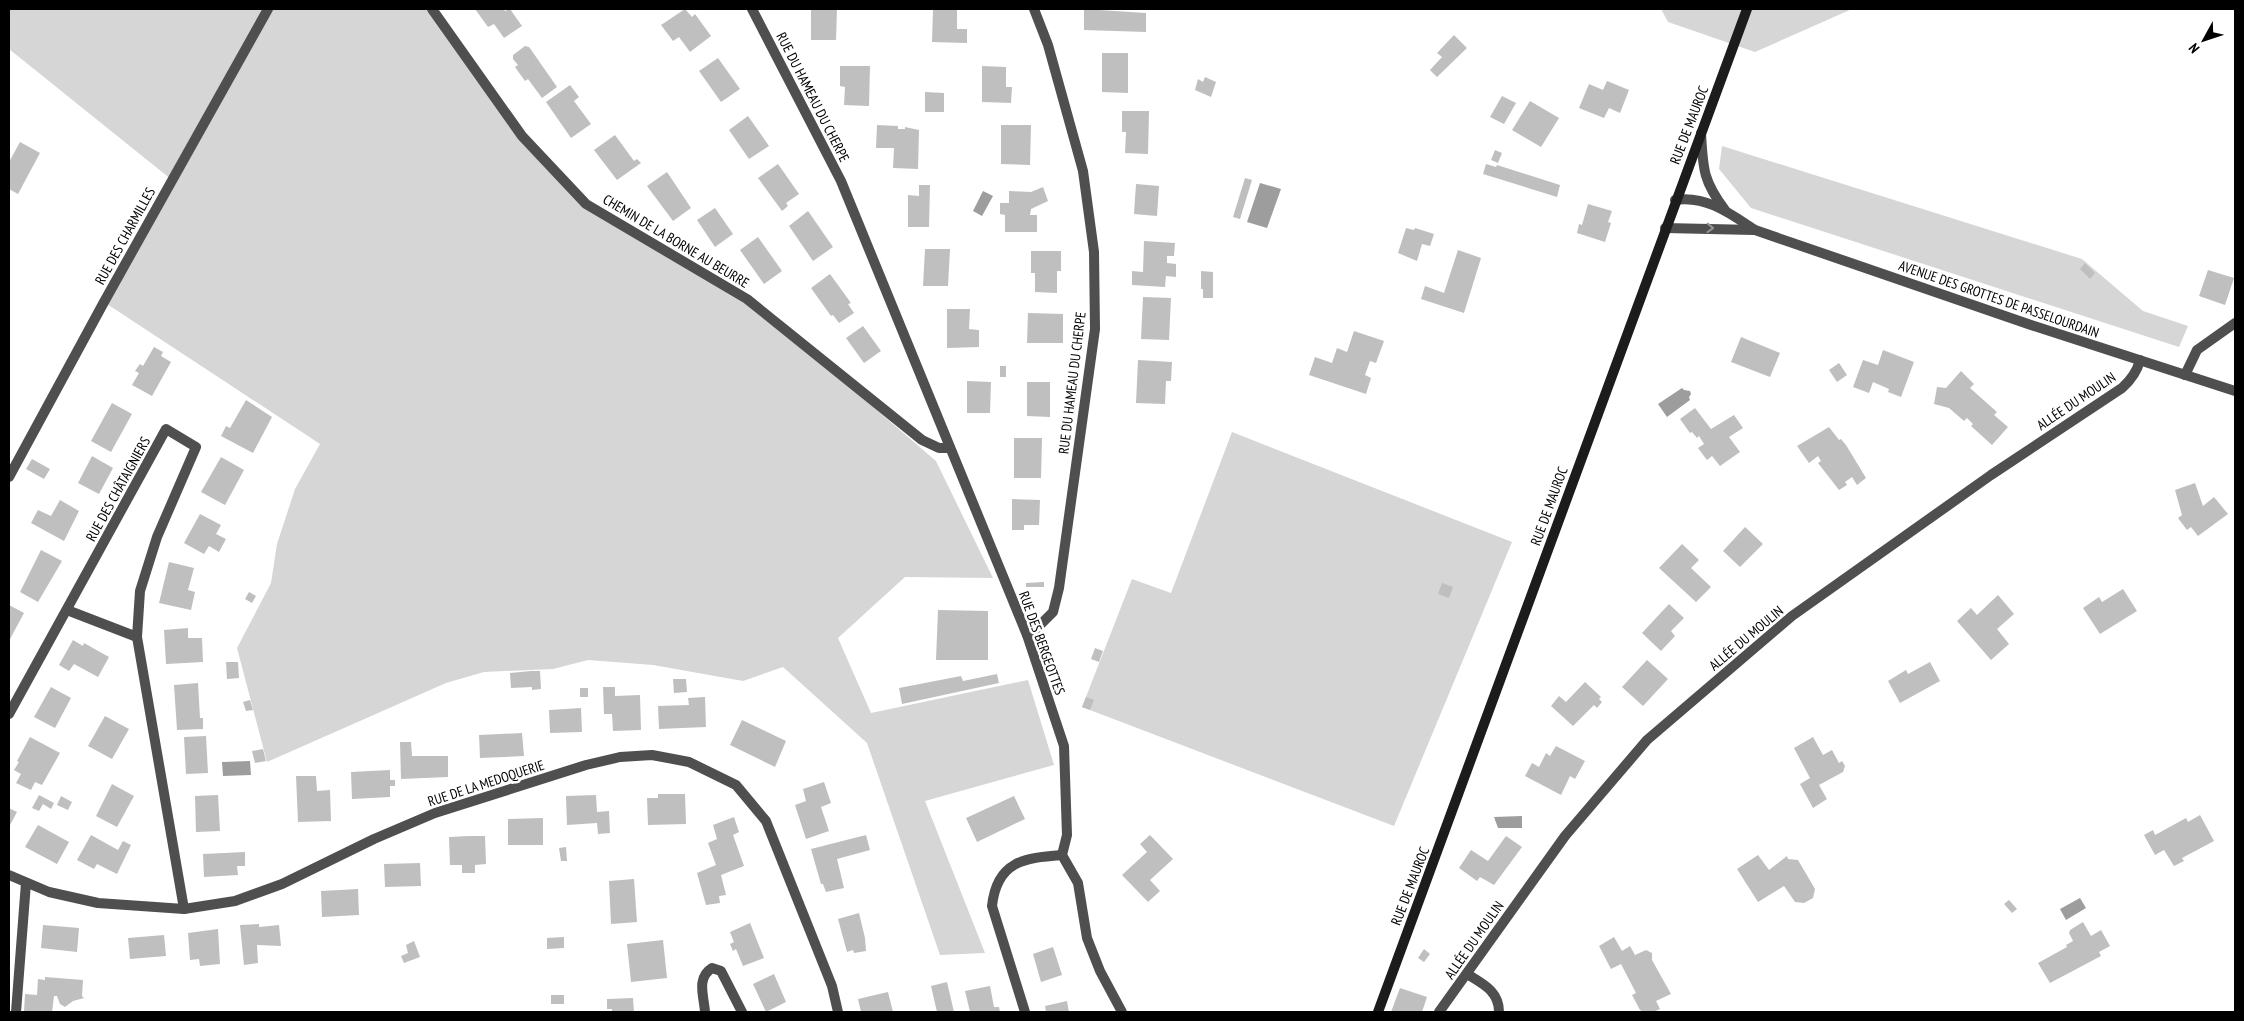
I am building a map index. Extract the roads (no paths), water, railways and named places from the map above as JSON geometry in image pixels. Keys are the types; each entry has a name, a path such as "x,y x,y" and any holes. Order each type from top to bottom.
{"street":[{"name":"RUE DES CHARMILLES","path":"9,477 104,302 268,9"},
{"name":"CHEMIN DE LA BORNE AU BEURRE","path":"432,9 522,136 586,204 747,299 922,440 939,448 950,448"},
{"name":"RUE DU HAMEAU DU CHERPE","path":"752,9 842,181 950,448"},
{"name":"RUE DU HAMEAU DU CHERPE","path":"1027,635 1034,631 1053,612 1059,588 1095,329 1094,252 1083,171 1048,45 1034,9"},
{"name":"RUE DE MAUROC","path":"1378,1012 1747,9"},
{"name":"AVENUE DES GROTTES DE PASSELOURDAIN","path":"1701,133 1703,167 1711,191 1726,211"},
{"name":"AVENUE DES GROTTES DE PASSELOURDAIN","path":"1676,200 1700,200 1726,211 1755,230 2022,322 2235,391"},
{"name":"AVENUE DES GROTTES DE PASSELOURDAIN","path":"1665,228 1755,230"},
{"path":"2185,375 2197,350 2235,323"},
{"name":"ALLÉE DU MOULIN","path":"1439,1012 1565,836 1647,740 1792,616 1991,475 2122,388 2131,380 2140,360"},
{"name":"RUE DES CHÂTAIGNIERS","path":"9,714 166,429 196,447 157,537 140,591 137,636 184,909"},
{"name":"RUE DES BERGEOTTES","path":"950,448 1027,635 1064,746 1067,836 1062,855"},
{"path":"67,610 137,636"},
{"name":"RUE DE LA MEDOQUERIE","path":"9,875 49,892 98,903 184,909 235,901 282,884 374,839 435,813 586,765 620,757 652,756 689,762 736,785 766,821 832,986 838,1012"},
{"path":"1025,1012 992,906 994,889 1005,871 1028,857 1062,855 1078,883 1087,938 1100,971 1122,1012"},
{"path":"16,1012 26,883"},
{"path":"705,1012 702,980 706,972 712,968 721,971 742,1012"},
{"path":"1467,974 1494,992 1499,1005 1499,1012"}]}
